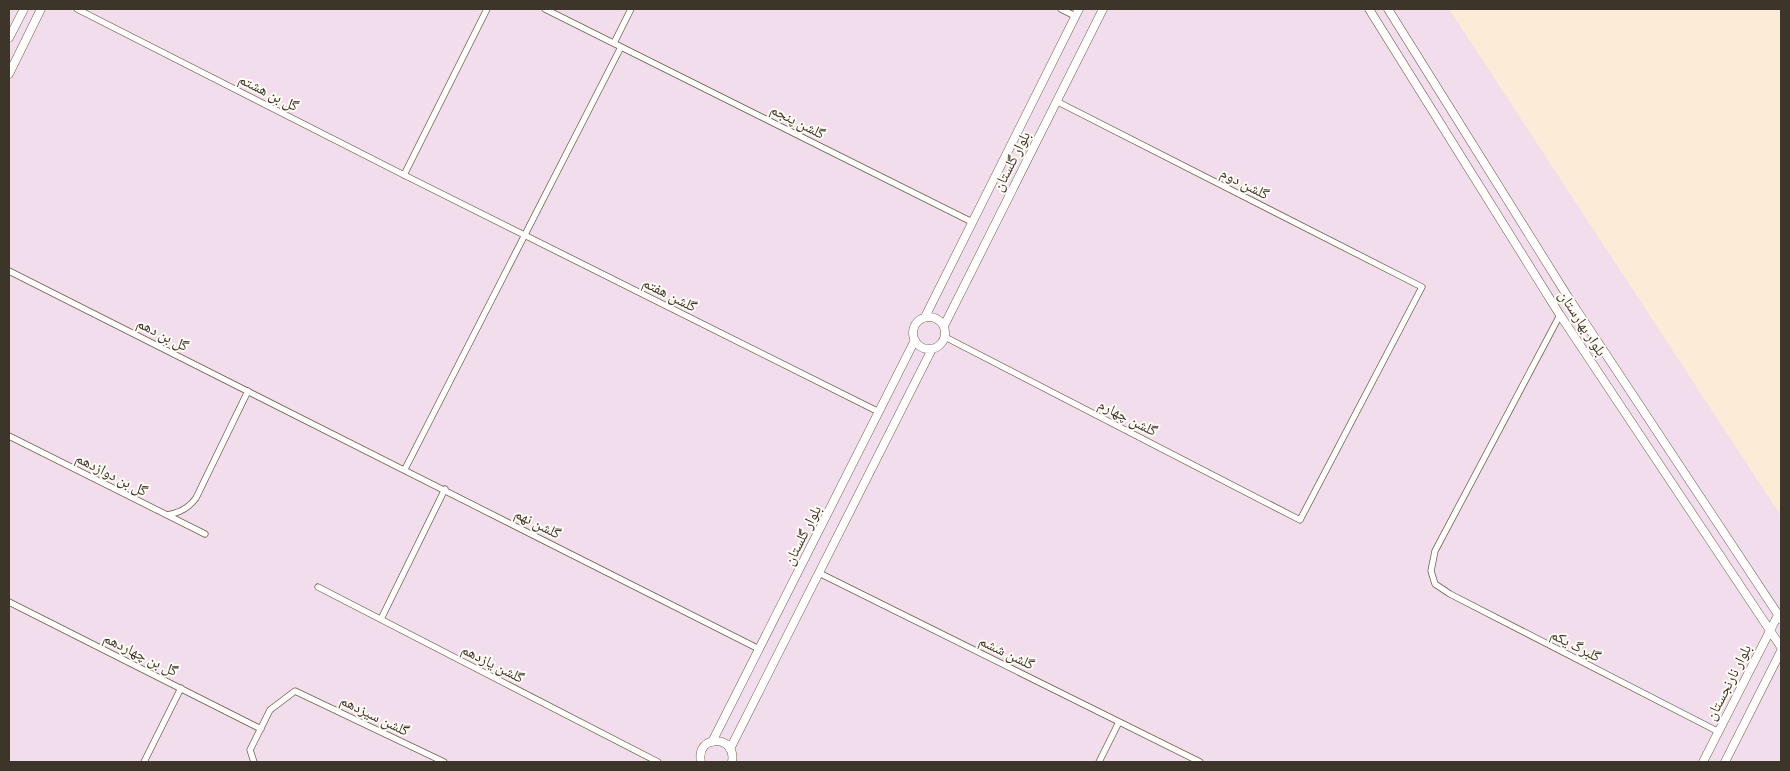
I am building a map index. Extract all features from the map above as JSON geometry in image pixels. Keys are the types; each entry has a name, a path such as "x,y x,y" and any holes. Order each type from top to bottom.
{"street":[{"path":"9,38 24,9"},
{"path":"9,74 41,9"},
{"name":"گل بن هشتم","path":"77,9 449,198"},
{"path":"404,175 487,9"},
{"name":"گلشن پنجم","path":"545,9 972,222"},
{"path":"614,43 631,9"},
{"path":"1061,9 1077,12"},
{"name":"بلوار گلستان","path":"944,326 1103,9"},
{"name":"بلوار بهارستان","path":"1369,9 1560,315 1781,649"},
{"name":"بلوار بهارستان","path":"1388,9 1568,297 1780,617"},
{"name":"بلوار گلستان","path":"925,317 1077,12"},
{"path":"405,469 621,47"},
{"name":"گلشن دوم","path":"1056,101 1422,286 1300,520"},
{"name":"گلشن هفتم","path":"449,198 879,412"},
{"name":"گل بن دهم","path":"9,271 305,420"},
{"name":"گلبرگ یکم","path":"1560,315 1435,551 1431,571 1435,584 1450,594 1718,732"},
{"path":"730,749 932,349 940,345 945,337 944,326 938,319 925,317 916,324 914,329 915,340 922,347 932,349"},
{"name":"گلشن چهارم","path":"945,337 1300,520"},
{"name":"بلوار گلستان","path":"700,761 703,748 712,742 915,340"},
{"path":"167,515 183,510 192,504 196,498 248,391"},
{"name":"گلشن نهم","path":"305,420 759,649"},
{"name":"گل بن دوازدهم","path":"9,436 205,534"},
{"path":"381,619 445,489"},
{"name":"گلشن ششم","path":"819,573 1200,762"},
{"name":"گلشن یازدهم","path":"318,587 658,762"},
{"name":"گل بن چهاردهم","path":"9,602 261,729"},
{"name":"بلوار نارنجستان","path":"1703,762 1770,631 1780,617"},
{"path":"1724,762 1781,649"},
{"path":"144,762 180,688"},
{"name":"گلشن سیزدهم","path":"261,729 270,710 295,691 444,762"},
{"path":"1099,762 1119,722"},
{"path":"254,762 250,750 261,729"},
{"path":"712,742 721,742 730,749 733,762"}],"shaded area":[{"path":"9,9 1449,9 1781,516 1781,762 9,762"}]}
